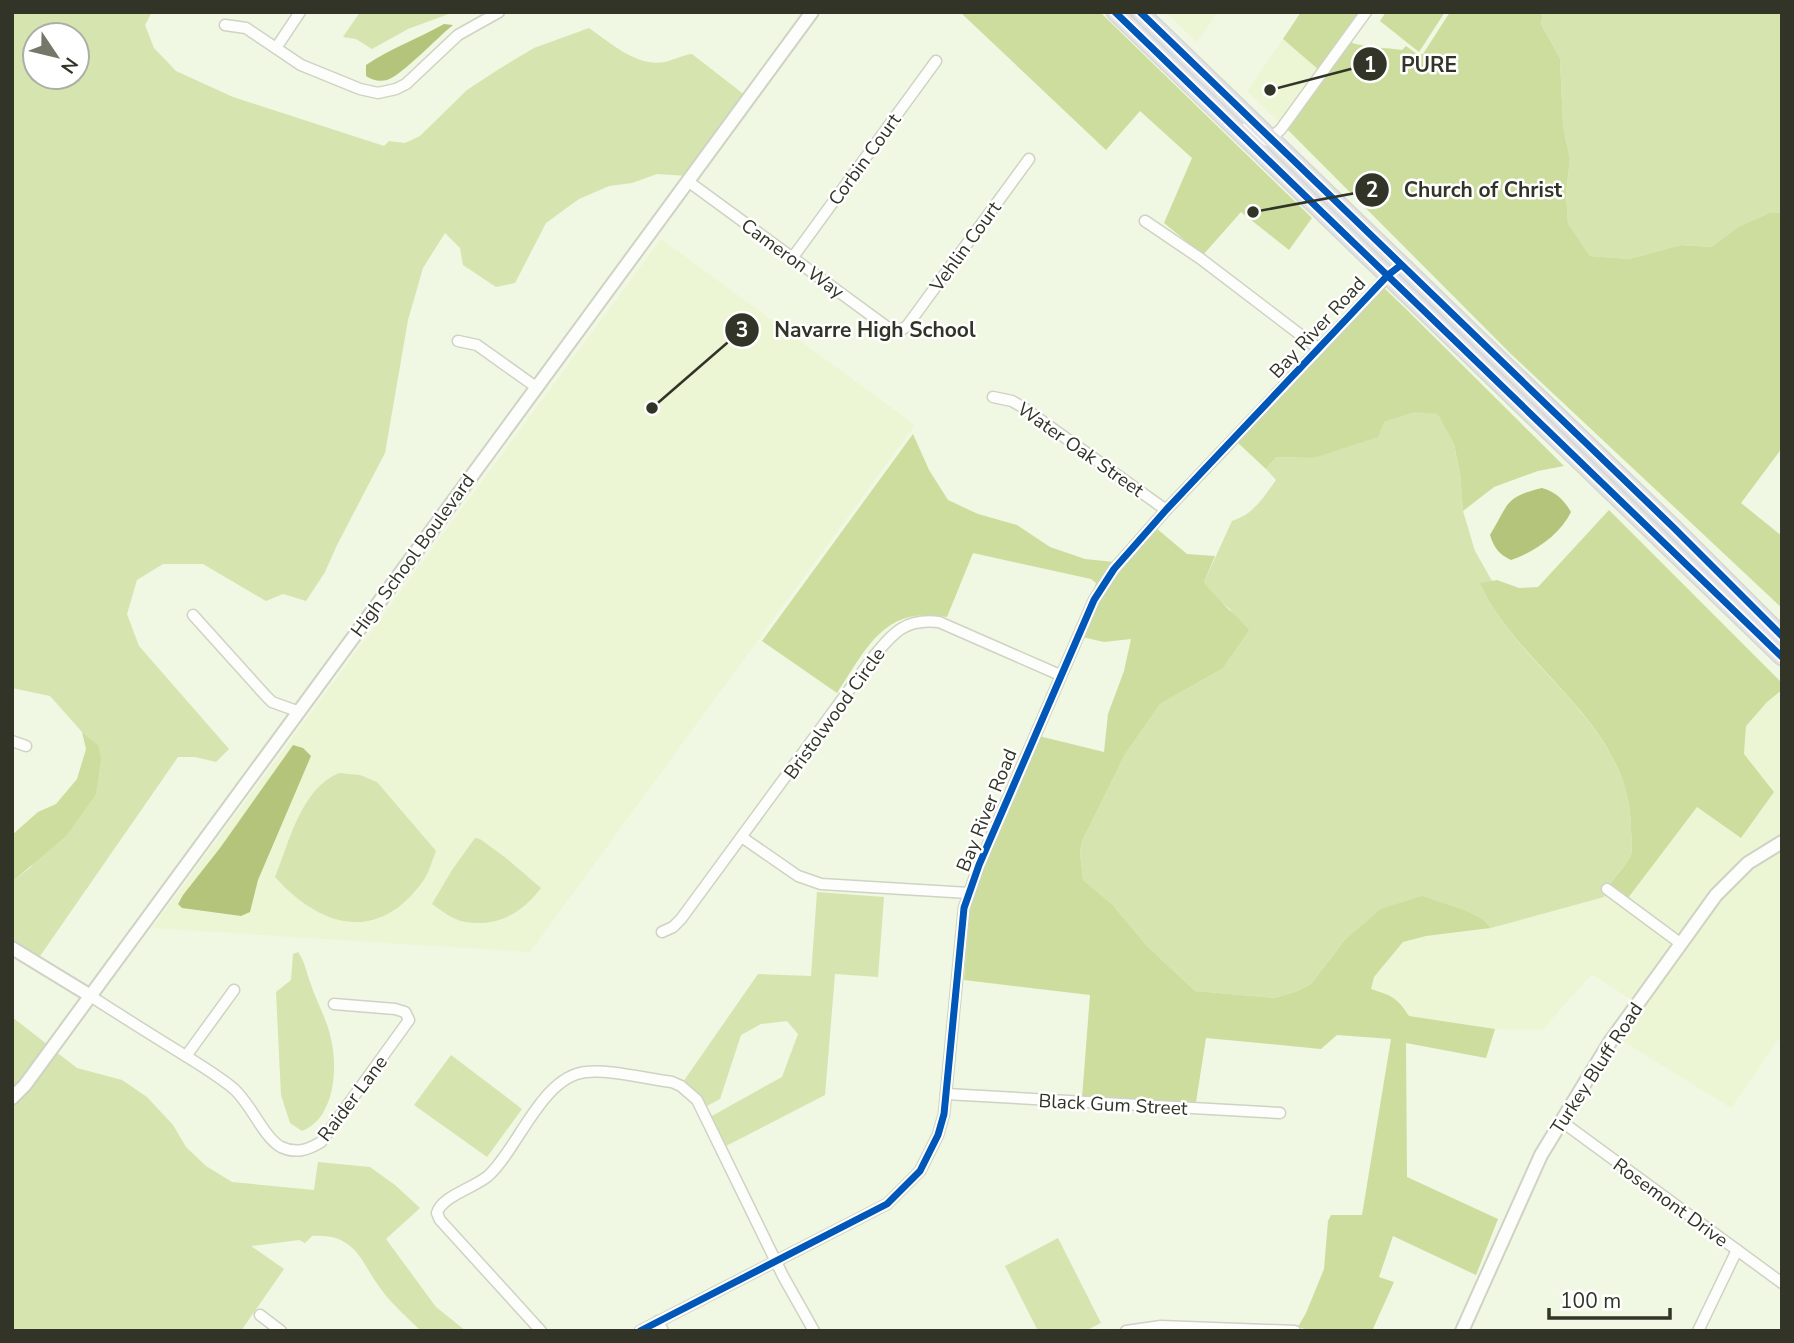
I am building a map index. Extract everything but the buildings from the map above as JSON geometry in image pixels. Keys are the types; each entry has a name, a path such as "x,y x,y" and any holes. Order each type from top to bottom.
{"highway":[{"path":"1115,12 1268,162 1395,270 1673,527 1782,636"},
{"path":"1140,12 1271,138 1395,270 1782,657"}],"street":[{"path":"276,48 300,12"},
{"path":"225,25 246,28 301,65 360,89 377,93 406,84 458,36 499,12"},
{"name":"High School Boulevard","path":"12,1098 25,1085 812,12"},
{"path":"1137,33 1177,62 1255,137 1268,141 1281,129 1366,12"},
{"name":"Corbin Court","path":"793,257 936,61"},
{"name":"Vehlin Court","path":"898,330 907,326 1029,159"},
{"name":"Cameron Way","path":"689,182 887,327 898,330"},
{"path":"1145,221 1201,259 1319,349"},
{"name":"Bay River Road","path":"640,1331 661,1326 776,1261 887,1204 912,1181 938,1135 944,1114 964,908 1059,675 1103,583 1166,510 1395,270"},
{"path":"458,341 477,345 536,387"},
{"name":"Water Oak Street","path":"993,397 1012,401 1024,408 1166,510"},
{"path":"193,615 272,702 297,711"},
{"name":"Bristolwood Circle","path":"662,932 681,919 874,656 895,632 925,620 939,622 1059,675"},
{"path":"12,741 26,746"},
{"path":"743,838 798,876 821,884 969,893"},
{"name":"Turkey Bluff Road","path":"1462,1331 1541,1156 1610,1042 1716,895 1748,863 1782,842"},
{"path":"1607,889 1680,943"},
{"path":"12,948 89,995"},
{"path":"186,1056 233,990"},
{"name":"Raider Lane","path":"89,995 235,1090 274,1143 287,1149 306,1150 321,1142 327,1135 409,1020 405,1012 395,1009 334,1004"},
{"path":"541,1331 439,1220 437,1213 442,1203 476,1185 490,1173 545,1097 567,1078 584,1072 672,1082 697,1100 776,1261 814,1331"},
{"name":"Black Gum Street","path":"946,1094 996,1099 1280,1113"},
{"name":"Rosemont Drive","path":"1561,1121 1782,1283"},
{"path":"1698,1331 1737,1250"},
{"path":"260,1315 281,1331"},
{"path":"1126,1331 1161,1325 1295,1331"}],"shaded area":[{"path":"12,12 152,12 145,25 154,48 176,71 233,97 384,146 389,141 405,143 420,136 467,90 534,48 589,28 624,52 644,61 665,62 692,54 746,96 688,176 657,174 632,183 609,186 579,199 546,223 515,283 496,287 463,265 460,248 445,233 423,268 408,320 385,453 325,572 306,601 283,594 266,601 203,564 163,564 137,580 127,614 139,646 229,749 216,762 195,757 178,757 38,959 12,944 12,882 31,867 98,745 82,732 50,696 12,688"},
{"path":"360,12 454,12 408,29 372,49 356,39 343,37"},
{"path":"960,12 1100,12 1312,218 1289,250 1241,212 1203,255 1164,223 1192,158 1140,111 1106,150"},
{"path":"1166,12 1218,12 1197,42"},
{"path":"1301,12 1361,12 1319,70 1283,39"},
{"path":"1386,12 1445,12 1419,52 1380,21"},
{"path":"1450,12 1543,12 1541,24 1560,58 1563,126 1570,159 1566,193 1568,224 1590,256 1629,259 1681,245 1711,247 1738,227 1769,213 1782,213 1782,448 1741,503 1782,536 1782,608 1512,355 1287,129 1351,42 1402,50 1406,46 1417,54 1423,54"},
{"path":"1543,12 1782,12 1782,213 1769,213 1738,227 1711,247 1681,245 1629,259 1590,256 1568,225 1566,193 1570,159 1563,126 1560,58 1541,24"},
{"path":"444,24 453,25 393,77 381,81 366,76 366,65"},
{"path":"1283,39 1319,70 1280,123 1247,91"},
{"path":"661,239 915,425 530,952 152,928"},
{"path":"1383,287 1564,466 1538,471 1494,487 1463,511 1454,444 1438,414 1414,412 1384,422 1378,437 1313,458 1276,457 1266,469 1237,442"},
{"path":"1414,411 1439,414 1454,444 1463,511 1475,551 1492,581 1481,584 1499,615 1521,644 1593,727 1613,758 1626,791 1631,828 1631,855 1610,885 1606,883 1601,889 1606,893 1604,897 1491,928 1484,920 1344,941 1311,984 1274,998 1195,991 1146,945 1112,904 1083,880 1080,852 1082,841 1123,755 1160,704 1222,669 1231,610 1217,599 1204,582 1232,521 1252,510 1276,480 1266,469 1276,457 1313,458 1384,422"},
{"path":"913,434 929,470 948,500 978,514 1017,525 1050,547 1085,559 1114,562 1092,594 1096,583 1091,579 973,553 947,617 907,617 892,624 868,646 837,693 762,641"},
{"path":"1542,488 1559,497 1571,512 1546,542 1511,560 1498,550 1490,535 1509,503 1521,495"},
{"path":"1609,510 1782,683 1782,690 1767,702 1746,726 1744,754 1774,792 1741,838 1697,807 1628,898 1610,885 1629,859 1632,849 1626,791 1613,757 1570,699 1520,644 1480,583 1497,580 1519,588 1538,587"},
{"path":"1156,528 1187,554 1215,556 1204,582 1249,630 1222,669 1160,704 1124,755 1082,841 1080,852 1083,880 1112,904 1146,945 1195,991 1274,998 1295,992 1311,984 1344,941 1381,909 1422,896 1466,911 1484,920 1491,928 1426,936 1403,942 1374,977 1371,989 1393,998 1409,1016 1495,1029 1486,1058 1406,1043 1407,1177 1498,1219 1476,1275 1393,1236 1379,1277 1394,1282 1372,1331 1311,1331 1298,1327 1324,1269 1328,1221 1331,1215 1362,1215 1391,1039 1337,1035 1321,1049 1206,1038 1196,1102 1082,1098 1090,995 964,980 969,909 983,867 1039,736 1104,752 1108,714 1124,671 1131,639 1104,642 1082,637 1114,579"},
{"path":"1782,690 1782,836 1679,937 1626,898 1697,807 1741,838 1771,788 1744,754 1746,726 1767,702"},
{"path":"82,732 98,745 101,758 96,794 67,835 12,882 12,835 38,812 56,804 77,779 86,749"},
{"path":"293,745 303,748 311,756 258,880 250,912 241,916 182,908 178,904 183,895"},
{"path":"339,773 360,775 377,782 436,851 425,878 406,901 387,914 369,921 349,922 330,917 311,908 275,877 306,804 315,791"},
{"path":"475,838 506,858 541,888 526,905 499,920 477,923 461,921 432,904"},
{"path":"1782,847 1782,1034 1731,1108 1618,1038 1720,898 1751,867"},
{"path":"817,892 884,897 878,977 835,974 825,1095 724,1147 710,1117 782,1077 798,1034 787,1021 761,1024 741,1035 720,1099 705,1107 683,1082 758,974 811,976"},
{"path":"1605,895 1674,944 1633,1001 1592,974 1542,1030 1495,1029 1409,1016 1400,1002 1371,989 1374,977 1403,942 1426,936 1476,931"},
{"path":"298,952 327,1024 334,1064 328,1104 313,1125 302,1131 290,1123 281,1095 276,992 291,980 293,954"},
{"path":"12,1017 48,1045 12,1092"},
{"path":"55,1051 77,1068 122,1080 147,1097 173,1125 186,1147 206,1166 232,1182 314,1190 318,1162 370,1167 420,1208 386,1239 436,1307 466,1331 421,1331 387,1297 348,1244 327,1236 312,1236 305,1243 299,1240 251,1246 284,1269 241,1331 12,1331 12,1104"},
{"path":"451,1055 522,1109 487,1157 414,1105"},
{"path":"1058,1238 1101,1323 1085,1331 1038,1331 1005,1266"}],"cycle path":[{"path":"1115,12 1782,657"},
{"path":"1140,12 1673,527 1782,636"},
{"path":"640,1331 887,1204 920,1171 938,1135 944,1114 964,908 979,865 1094,600 1114,569 1166,510 1388,275 1401,265"}],"place":[{"name":"PURE","path":"1270,90"},
{"name":"Church of Christ","path":"1253,212"},
{"name":"Navarre High School","path":"652,408"}]}
